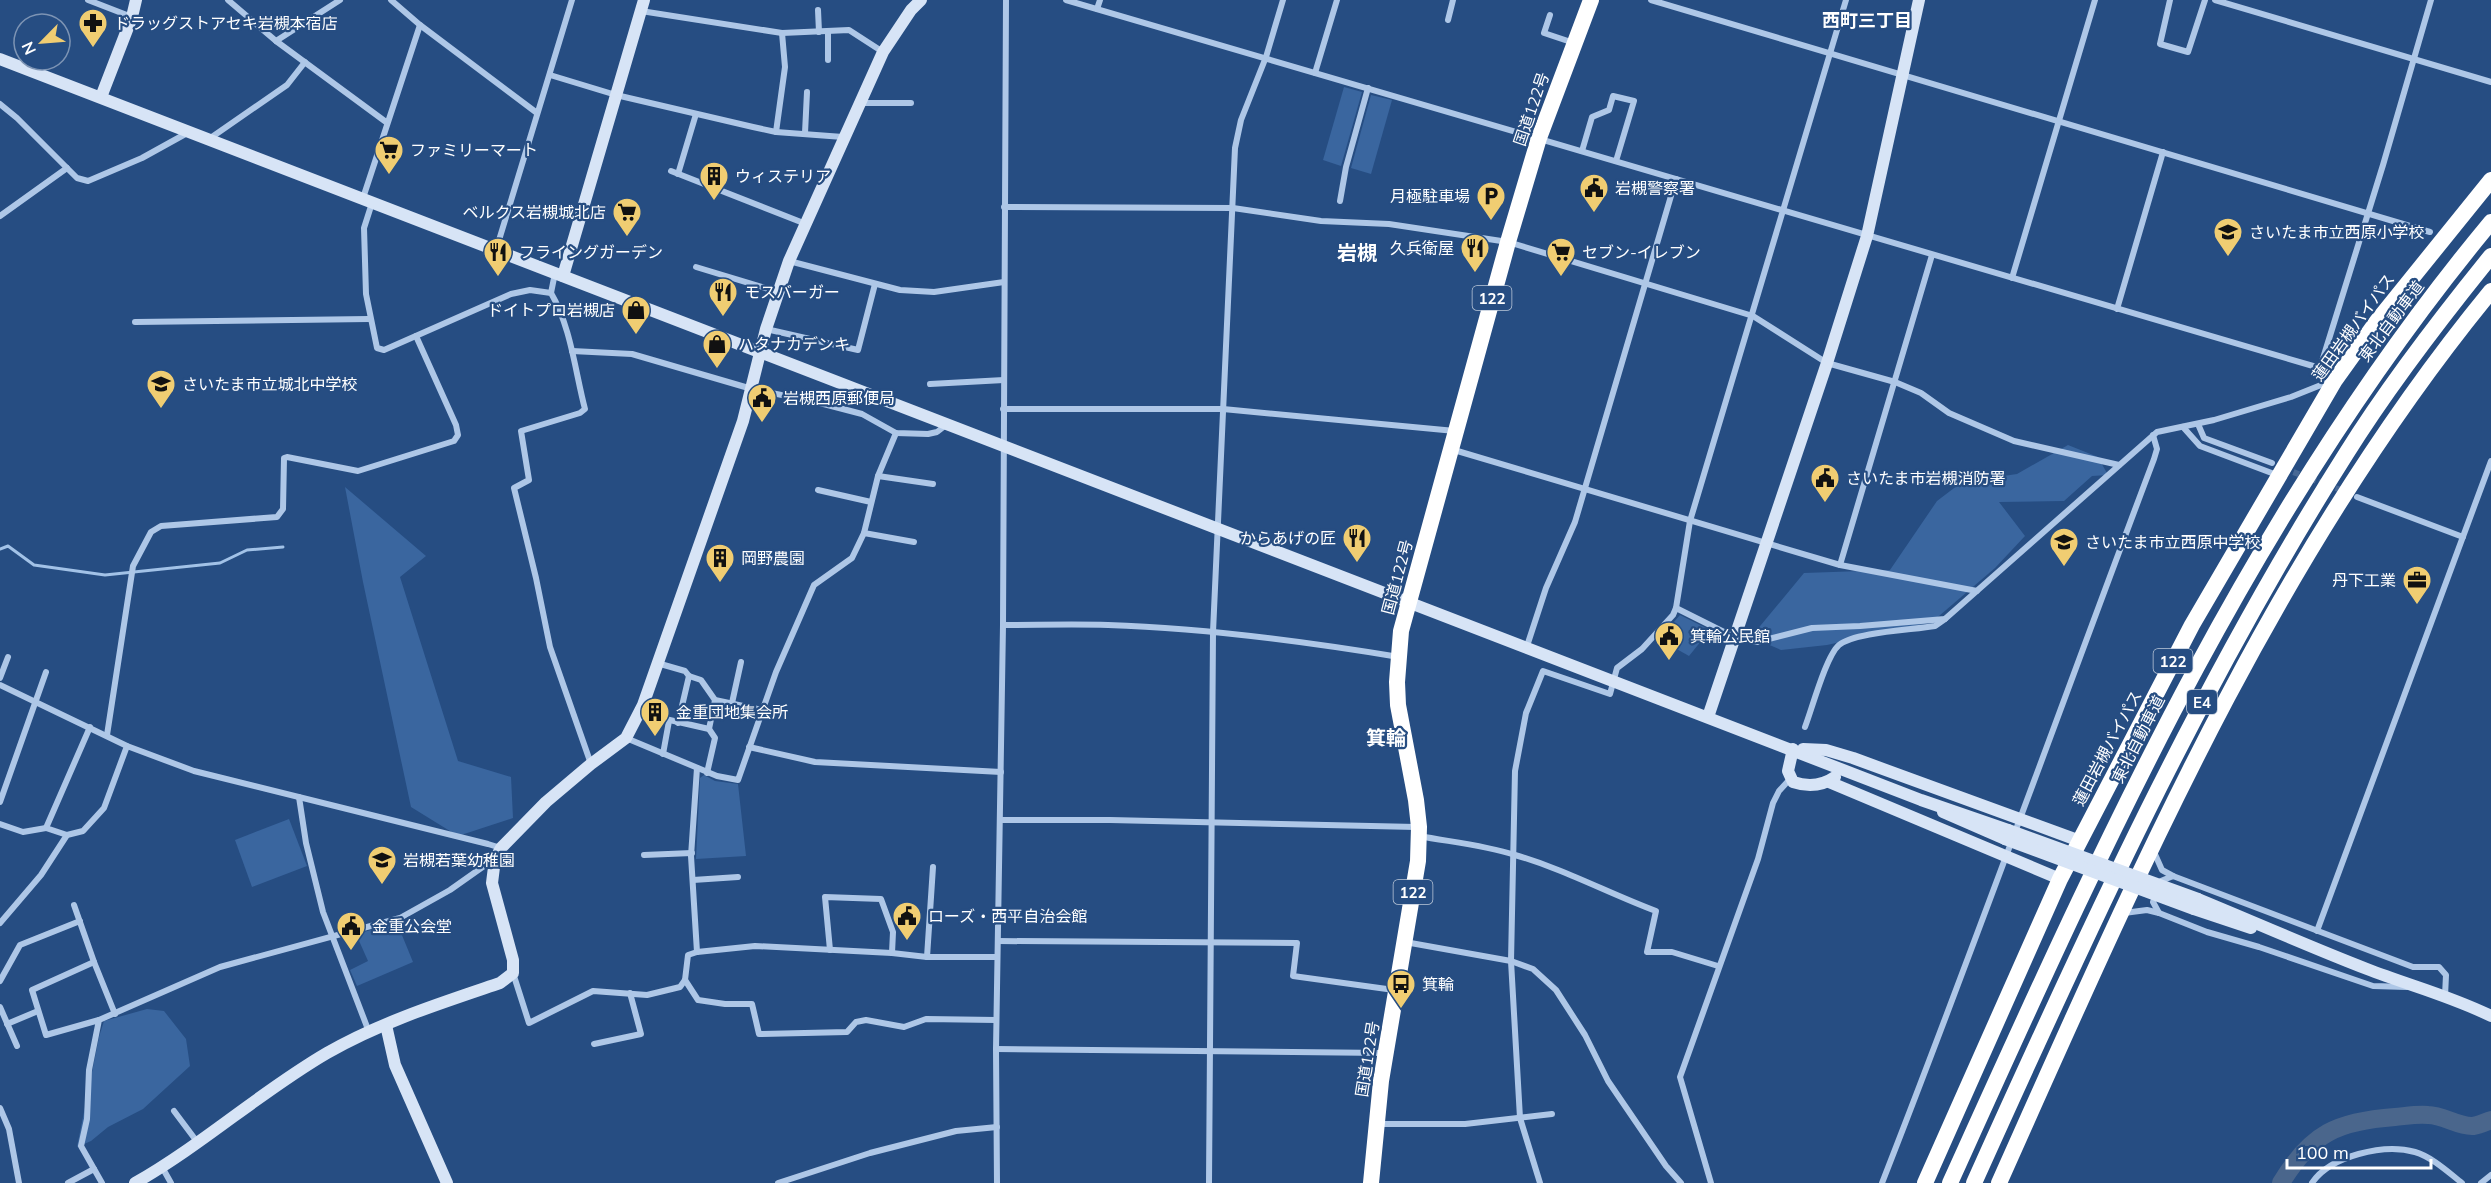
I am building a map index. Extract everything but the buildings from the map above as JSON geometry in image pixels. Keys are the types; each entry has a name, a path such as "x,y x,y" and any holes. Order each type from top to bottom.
{"highway":[{"name":"国道122号","path":"1372,1183 1385,1053 1418,861 1419,831 1412,776 1398,705 1401,631 1455,431 1539,138 1591,0"},
{"name":"蓮田岩槻バイパス","path":"1925,1183 2060,879 2275,469 2378,320 2491,180"},
{"name":"東北自動車道","path":"1950,1183 2073,911 2196,664 2288,504 2340,423 2393,348 2491,222"},
{"name":"E4","path":"1974,1183 2099,907 2193,718 2255,604 2346,453 2382,399 2491,256"},
{"path":"1999,1183 2152,849 2232,688 2288,588 2365,464 2414,392 2483,308 2491,291"}],"street":[{"path":"88,0 132,17"},
{"path":"101,98 132,17 136,0"},
{"path":"228,0 276,41 386,122"},
{"path":"276,41 340,0"},
{"path":"391,0 420,25 537,113"},
{"path":"496,250 572,0"},
{"path":"94,962 32,990 46,1035 115,1014 220,967 400,918 450,890 484,866 546,802 626,738 639,714 743,421 766,329 789,261 843,136 883,52 910,10 921,0"},
{"path":"997,1183 996,1020 1003,625 1006,0"},
{"path":"1066,0 2320,368 2335,380"},
{"path":"1097,9 1100,0"},
{"path":"1209,1183 1213,632 1235,148 1241,120 1266,57 1283,0"},
{"path":"1316,73 1337,0"},
{"path":"1448,20 1453,0"},
{"path":"1651,0 2430,232"},
{"path":"1540,1183 1520,1118 1511,961 1515,771 1526,713 1543,671 1610,694 1617,668 1642,649 1673,615 1690,521 1846,0"},
{"path":"1708,717 1827,363 1867,236 1919,0"},
{"path":"2012,278 2095,0"},
{"path":"2170,0 2160,44 2188,52 2205,0"},
{"path":"2215,0 2491,82"},
{"path":"2320,368 2431,0"},
{"path":"551,293 559,274 643,6 782,33 849,30 883,52"},
{"path":"818,10 819,32"},
{"path":"1550,15 1544,33 1574,44"},
{"path":"420,25 386,122 364,228 366,294 369,319 377,348 384,350 511,294 530,290 551,293"},
{"path":"828,31 828,60"},
{"path":"776,132 785,67 782,33"},
{"path":"0,59 1793,749 1921,800 1957,820 2007,834 2196,904 2240,925 2276,934 2370,971 2445,996 2491,1016"},
{"path":"209,139 287,85 305,62"},
{"path":"550,75 616,95 776,132 843,136"},
{"path":"1340,201 1346,167 1368,88"},
{"path":"805,134 807,92"},
{"path":"1582,151 1592,117 1609,110 1613,96 1634,100 1616,161"},
{"path":"860,103 911,103"},
{"path":"0,104 77,178 88,181 142,158 189,131"},
{"path":"678,174 696,114"},
{"path":"2117,309 2163,152"},
{"path":"0,216 67,168"},
{"path":"671,171 806,224"},
{"path":"1527,646 1546,588 1575,522 1676,179"},
{"path":"1004,207 1233,208 1321,221 1389,224 1508,243 1753,315 1827,363 1895,382 1922,393 1949,413 2014,441 2119,465"},
{"path":"1840,566 1932,255"},
{"path":"789,261 900,290 934,292 1004,282"},
{"path":"696,267 778,292"},
{"path":"766,329 858,350 875,284"},
{"path":"551,293 572,351 585,409 580,413 521,431 529,480 514,488 550,647 591,764"},
{"path":"135,322 369,319"},
{"path":"107,735 133,566 151,532 161,526 277,517 283,509 284,458 287,457 358,471 454,441 458,435 456,425 416,336"},
{"path":"572,351 632,354 752,389 862,414 896,433 928,434 937,432 947,424"},
{"path":"930,384 1004,380"},
{"path":"1805,727 1831,656 1840,644 1854,637 1935,626 2153,435 2291,397 2335,380"},
{"path":"1003,409 1223,409 1455,431"},
{"path":"2198,424 2204,438 2275,469"},
{"path":"2183,427 2200,446 2275,469"},
{"path":"626,738 707,773 738,780 776,672 814,585 852,558 864,533 878,476 896,433"},
{"path":"1882,1183 1936,1046 2004,856 2154,459 2157,449 2153,435"},
{"path":"1450,449 1840,566 1977,591"},
{"path":"2317,931 2491,461"},
{"path":"878,476 933,484"},
{"path":"818,490 871,502"},
{"path":"2357,497 2463,537"},
{"path":"864,533 914,542"},
{"path":"1676,608 1734,637 1757,642 1812,628 1945,619"},
{"path":"1003,625 1107,625 1213,632 1308,642 1399,657"},
{"path":"0,678 8,657"},
{"path":"732,703 741,662"},
{"path":"657,663 685,671 689,676 701,680 715,700 762,710"},
{"path":"0,802 46,672"},
{"path":"678,723 689,676"},
{"path":"0,685 127,746 194,771 501,848"},
{"path":"709,729 715,700"},
{"path":"639,714 709,729 715,738 707,773"},
{"path":"663,754 669,721"},
{"path":"46,828 90,727"},
{"path":"0,824 23,832 46,828 67,836 83,831 104,808 127,746"},
{"path":"749,747 815,762 1001,772"},
{"path":"1793,749 1826,750 1853,758 2080,841"},
{"path":"1790,779 1788,771 1793,749"},
{"path":"697,768 692,853 697,952"},
{"path":"1790,779 1811,786 1829,782 1845,770"},
{"path":"1711,1183 1680,1077 1758,859 1773,802 1790,779"},
{"path":"1829,782 2060,879"},
{"path":"300,797 306,843 330,936 369,1032"},
{"path":"1000,820 1212,822 1419,831 1513,854 1588,881 1656,911 1647,952 1672,952 1718,966"},
{"path":"0,923 41,875 67,836"},
{"path":"501,848 495,860 492,883 513,960 513,973 529,1023 593,991 647,995 680,987 685,980 688,955 697,952 755,946 927,957 998,957"},
{"path":"2152,849 2162,870 2174,876 2413,967 2439,967 2446,975 2445,996"},
{"path":"644,855 692,853"},
{"path":"927,957 933,867"},
{"path":"2159,913 2153,902 2161,881 2174,876"},
{"path":"693,880 738,877"},
{"path":"830,950 825,897 881,899 892,932 892,953"},
{"path":"74,905 115,1014"},
{"path":"2122,914 2147,910 2159,913 2207,932 2259,947 2373,986 2420,987"},
{"path":"0,981 20,945 80,921"},
{"path":"998,941 1297,943 1293,976 1397,990"},
{"path":"1405,941 1511,961 1533,969 1556,990 1585,1035 1608,1081 1666,1166 1681,1183"},
{"path":"135,1183 198,1143 290,1076 325,1054 386,1025 500,983 513,973"},
{"path":"685,980 698,1000 725,1004 752,1004 759,1034 847,1032 856,1022 866,1020 904,1027 926,1019 996,1020"},
{"path":"594,1044 640,1034 630,993"},
{"path":"0,1007 17,1046"},
{"path":"7,1024 38,1011"},
{"path":"99,1020 89,1070 87,1119 81,1146 102,1183"},
{"path":"386,1025 395,1065 447,1183"},
{"path":"996,1049 1385,1053"},
{"path":"0,1108 9,1129 19,1183"},
{"path":"174,1111 198,1143"},
{"path":"1377,1124 1465,1124 1552,1114"},
{"path":"778,1183 790,1181 870,1153 956,1131 997,1127"},
{"path":"2312,1183 2319,1173 2352,1155 2380,1150 2415,1152 2440,1166 2462,1183"},
{"path":"162,1167 171,1183"},
{"path":"68,1183 94,1169"},
{"path":"2481,1183 2491,1175"}],"shaded area":[{"path":"1344,87 1362,92 1341,166 1323,160"},
{"path":"1371,95 1392,100 1371,174 1351,168"},
{"path":"2068,445 2098,457 2108,475 2092,476 2064,501 1999,502 2025,536 1995,568 1932,622 1827,645 1781,650 1751,637 1804,573 1890,570 1937,501 1962,482 2017,474"},
{"path":"345,487 426,556 400,577 458,761 511,777 513,818 458,836 411,807"},
{"path":"1680,615 1710,630 1689,656 1659,639"},
{"path":"704,775 715,781 738,784 746,856 696,859 700,778"},
{"path":"289,819 307,866 252,887 235,840"},
{"path":"397,923 413,962 357,986 350,970 368,961 356,934"},
{"path":"147,1009 164,1011 186,1039 190,1066 143,1109 108,1127 91,1141 77,1147 104,1021"}],"waterway":[{"path":"0,549 8,546 34,565 105,575 220,563 247,550 283,547"},
{"path":"2281,1183 2303,1152 2315,1141 2342,1126 2375,1119 2420,1115 2439,1117 2468,1126 2491,1120"}],"tunnel":[{"path":"2285,469 2346,492"}],"place":[{"name":"ドラッグストアセキ岩槻本宿店","path":"93,48"},
{"name":"ファミリーマート","path":"389,176"},
{"name":"ウィステリア","path":"714,202"},
{"name":"岩槻警察署","path":"1594,214"},
{"name":"月極駐車場","path":"1491,222"},
{"name":"ベルクス岩槻城北店","path":"627,238"},
{"name":"さいたま市立西原小学校","path":"2228,258"},
{"name":"久兵衛屋","path":"1475,274"},
{"name":"フライングガーデン","path":"498,278"},
{"name":"セブン-イレブン","path":"1561,278"},
{"name":"モスバーガー","path":"723,318"},
{"name":"ドイトプロ岩槻店","path":"636,336"},
{"name":"ハタナカデンキ","path":"717,370"},
{"name":"さいたま市立城北中学校","path":"161,410"},
{"name":"岩槻西原郵便局","path":"762,424"},
{"name":"さいたま市岩槻消防署","path":"1825,504"},
{"name":"からあげの匠","path":"1357,564"},
{"name":"さいたま市立西原中学校","path":"2064,568"},
{"name":"岡野農園","path":"720,584"},
{"name":"丹下工業","path":"2417,606"},
{"name":"箕輪公民館","path":"1669,662"},
{"name":"金重団地集会所","path":"655,738"},
{"name":"岩槻若葉幼稚園","path":"382,886"},
{"name":"ローズ・西平自治会館","path":"907,942"},
{"name":"金重公会堂","path":"351,952"},
{"name":"箕輪","path":"1401,1010"}],"district":[{"name":"西町三丁目","path":"1867,20"},
{"name":"岩槻","path":"1357,252"},
{"name":"箕輪","path":"1386,737"}]}
